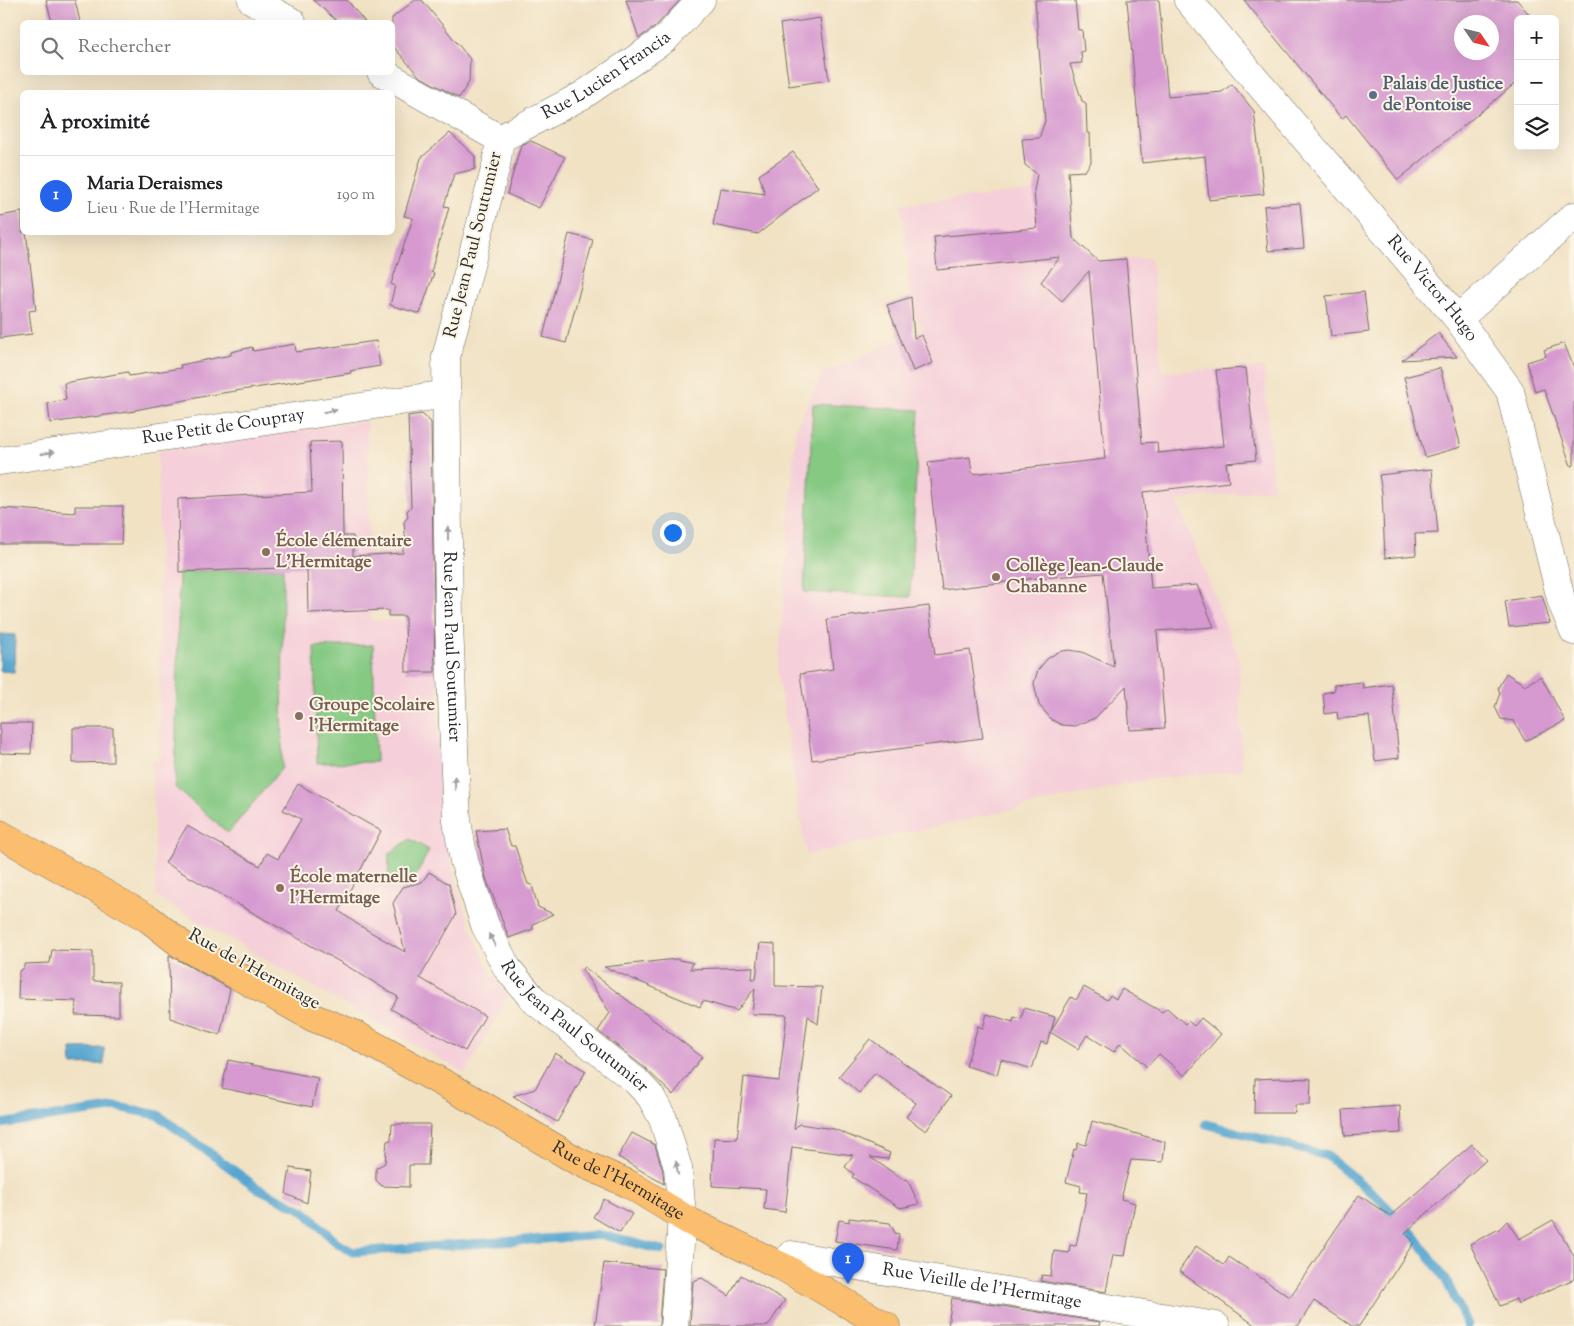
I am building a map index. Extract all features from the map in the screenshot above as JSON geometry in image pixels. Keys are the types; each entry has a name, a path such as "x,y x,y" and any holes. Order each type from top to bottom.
{"main road":[{"name":"Rue de l'Hermitage","path":"0,834 149,919 190,949 314,1018 352,1033 472,1099 579,1162 629,1184 682,1217 783,1268 886,1326"}],"street":[{"path":"252,0 288,20"},
{"name":"Rue Lucien Francia","path":"500,139 583,95 665,39 701,0"},
{"name":"Rue Victor Hugo","path":"1188,0 1458,319 1510,391 1562,603 1574,631"},
{"name":"Rue Jean Paul Soutumier","path":"387,75 500,139 496,166 446,357 449,624 457,821 464,861 485,926 507,968 534,1001 636,1081 651,1097 670,1137 678,1168 682,1217 674,1326"},
{"path":"1458,319 1574,216"},
{"name":"Rue Petit de Coupray","path":"0,461 447,394"},
{"name":"Rue Vieille de l'Hermitage","path":"783,1268 790,1255 1216,1326"}],"shaded area":[{"name":"Collège Jean-Claude Chabanne","path":"1034,191 1073,241 1076,241 1096,261 1151,258 1162,372 1264,368 1273,489 1177,500 1239,659 1242,770 1150,779 806,855 778,673 796,427 823,373 924,329 912,310 901,204"},
{"name":"Groupe Scolaire l'Hermitage","path":"367,421 371,621 436,618 440,800 444,832 457,887 472,931 487,966 508,997 465,1073 156,897 152,761 160,759 158,451"}],"green space":[{"path":"813,404 919,410 910,597 804,592"},
{"path":"283,568 282,768 228,833 175,787 179,572"},
{"path":"373,645 376,762 317,763 314,647"},
{"path":"410,839 429,850 416,876 388,882 389,854"}],"water":[{"path":"0,634 15,635 14,672 0,671"},
{"path":"104,1048 104,1064 72,1065 71,1049"}],"building":[{"path":"46,0 75,0 80,20 51,20"},
{"path":"313,0 347,0 363,20 336,20"},
{"path":"415,0 422,0 470,59 469,82 459,98 419,76 395,48 395,20 392,20 392,18"},
{"path":"626,0 680,0 655,27 639,38"},
{"path":"1035,0 1075,0 1078,30 1082,30 1084,51 1081,52 1082,63 1070,64 1082,101 1086,103 1087,133 1090,133 1091,162 1085,171 1068,172 1073,238 1098,261 1126,259 1142,443 1157,442 1158,453 1224,446 1216,370 1246,368 1256,460 1226,463 1229,482 1143,492 1151,588 1197,585 1214,627 1157,631 1165,728 1130,730 1126,686 1095,718 1075,726 1062,725 1052,720 1039,705 1034,683 1038,670 1047,659 1058,652 1069,650 1082,652 1114,667 1103,573 1029,579 942,590 928,462 970,457 972,474 1105,459 1089,271 1062,301 1041,282 1060,257 937,270 934,237 1037,228 1034,191 1037,174 1025,165 1022,139 1039,138 1045,121"},
{"path":"1127,0 1159,0 1168,97 1222,92 1232,84 1254,111 1264,194 1209,200 1205,156 1142,163"},
{"name":"Palais de Justice de Pontoise","path":"1244,0 1517,0 1530,15 1514,15 1514,84 1398,180 1346,115 1342,119"},
{"path":"820,18 829,80 789,86 780,24"},
{"path":"450,133 475,156 475,169 454,174 444,206 449,207 431,272 434,273 420,314 390,305 395,286 391,284 413,218 404,216 421,158"},
{"path":"531,141 565,157 539,208 507,194 521,145"},
{"path":"793,152 818,187 758,234 713,225 720,188 765,194 759,175"},
{"path":"1300,203 1304,248 1268,251 1264,206"},
{"path":"20,212 20,235 26,235 36,310 29,311 32,334 0,338 0,216"},
{"path":"569,234 593,240 566,343 543,337"},
{"path":"1364,292 1369,332 1331,336 1326,296"},
{"path":"911,297 914,338 922,335 933,363 913,371 887,305"},
{"path":"1438,333 1457,357 1402,360"},
{"path":"376,341 380,366 350,371 351,373 216,394 135,411 50,423 48,403 66,400 64,383 128,372 129,376 181,368 180,365 231,355 231,352 252,347 253,351 295,344 296,352"},
{"path":"1564,343 1574,368 1574,465 1571,466 1544,389 1535,392 1527,362 1546,356 1544,350"},
{"path":"1440,368 1461,447 1425,457 1404,377"},
{"path":"422,414 431,422 435,672 406,672 405,616 388,616 388,610 308,613 307,567 179,572 178,499 312,492 310,442 342,441 343,536 353,536 353,556 403,553 403,546 406,546 404,522 408,517 407,511 411,507 408,416"},
{"path":"1432,469 1438,533 1415,534 1416,555 1385,558 1382,492 1379,475"},
{"path":"75,506 123,506 121,544 0,544 0,508 75,513"},
{"path":"1542,595 1550,623 1509,627 1505,601"},
{"path":"929,606 935,655 970,650 983,738 812,760 800,674 833,669 827,619"},
{"path":"1506,673 1525,685 1541,676 1565,721 1525,741 1514,721 1501,719 1495,707 1500,693 1498,688"},
{"path":"1362,682 1363,688 1391,684 1392,686 1399,758 1375,761 1369,716 1338,719 1337,712 1325,714 1323,693 1334,691 1334,685"},
{"path":"0,723 32,723 31,754 0,753"},
{"path":"73,728 113,728 113,762 73,763"},
{"path":"298,784 381,831 339,911 357,924 405,952 393,903 403,887 422,882 429,872 449,884 456,915 420,978 485,1016 465,1051 391,1009 398,997 165,863 187,826 260,866 267,853 278,859 301,819 283,810"},
{"path":"505,829 511,846 515,846 528,884 532,885 538,907 553,914 533,924 533,929 509,938 486,878 476,831"},
{"path":"760,943 775,944 775,986 822,987 818,1024 808,1016 794,1129 799,1124 834,1129 890,1153 888,1159 870,1157 904,1180 907,1179 919,1204 900,1208 852,1177 854,1174 845,1167 853,1155 792,1147 785,1212 764,1209 766,1189 712,1186 714,1138 737,1139 744,1077 779,1081 787,1015 752,1014 755,988 737,1011 703,1001 700,1007 604,967 676,959 693,963 690,969 753,967 752,979 756,979"},
{"path":"52,950 93,951 93,981 119,982 119,1016 75,1015 76,1001 18,999 19,971 24,968 24,964 50,963"},
{"path":"169,955 230,989 220,1035 170,1018"},
{"path":"584,967 702,1057 673,1095 646,1069 598,1031 610,1013 582,969"},
{"path":"1084,987 1107,1000 1110,995 1116,999 1122,989 1162,1012 1167,1008 1185,1024 1188,1021 1194,1026 1201,1018 1221,1034 1185,1076 1159,1054 1147,1067 1120,1043 1114,1052 1087,1035 1078,1049 1050,1032 1047,1044 1041,1042 1032,1069 1001,1059 997,1075 966,1066 978,1026 983,1028 987,1014 1013,1022 1014,1017 1021,1019 1024,1008 1055,1017 1051,1031 1071,997 1076,1000"},
{"path":"870,1039 951,1096 926,1131 906,1117 916,1103 875,1073 859,1093 839,1076"},
{"path":"555,1053 586,1071 557,1122 513,1096 535,1089"},
{"path":"228,1060 318,1078 312,1107 222,1088"},
{"path":"1255,1079 1311,1079 1310,1105 1295,1105 1295,1113 1254,1113"},
{"path":"1400,1106 1401,1133 1345,1136 1343,1110"},
{"path":"1092,1121 1165,1142 1163,1162 1131,1160 1121,1199 1135,1203 1125,1256 1113,1255 1106,1292 1041,1281 1042,1275 1051,1276 1054,1251 1069,1253 1070,1245 1076,1246 1087,1193 1080,1192 1081,1186 1066,1182 1074,1149 1076,1150 1078,1143 1086,1145"},
{"path":"392,1124 430,1124 428,1165 409,1165 409,1187 382,1186 376,1180 376,1168 385,1163 387,1141 391,1140"},
{"path":"632,1133 655,1145 663,1171 664,1184 618,1157"},
{"path":"1472,1144 1486,1160 1405,1233 1414,1242 1359,1326 1352,1326 1314,1301 1298,1326 1256,1326 1179,1271 1196,1246 1224,1265 1229,1257 1290,1297 1359,1195 1390,1216"},
{"path":"290,1168 311,1171 307,1203 286,1194"},
{"path":"604,1199 632,1214 620,1233 593,1217"},
{"path":"849,1218 890,1223 895,1233 899,1234 897,1250 835,1241 839,1220 849,1222"},
{"path":"1553,1220 1574,1256 1574,1279 1518,1304 1516,1299 1500,1306 1470,1244 1499,1229 1507,1221 1519,1239"},
{"path":"604,1263 663,1269 659,1326 595,1326"},
{"path":"741,1275 785,1300 768,1326 690,1326 693,1281 702,1278 729,1296"},
{"path":"952,1298 1100,1322 1099,1326 948,1326"}],"waterway":[{"path":"0,1124 118,1107 158,1115 259,1189 303,1210 338,1244 353,1252 602,1235 662,1250"},
{"path":"1206,1124 1327,1156 1375,1195 1415,1236 1446,1280 1468,1326"}],"place":[{"name":"Palais de Justice de Pontoise","path":"1373,95"},
{"name":"École élémentaire L'Hermitage","path":"266,552"},
{"name":"Collège Jean-Claude Chabanne","path":"996,577"},
{"name":"Groupe Scolaire l'Hermitage","path":"299,716"},
{"name":"École maternelle l'Hermitage","path":"280,888"},
{"name":"Maria Deraismes","path":"848,1284"}]}
